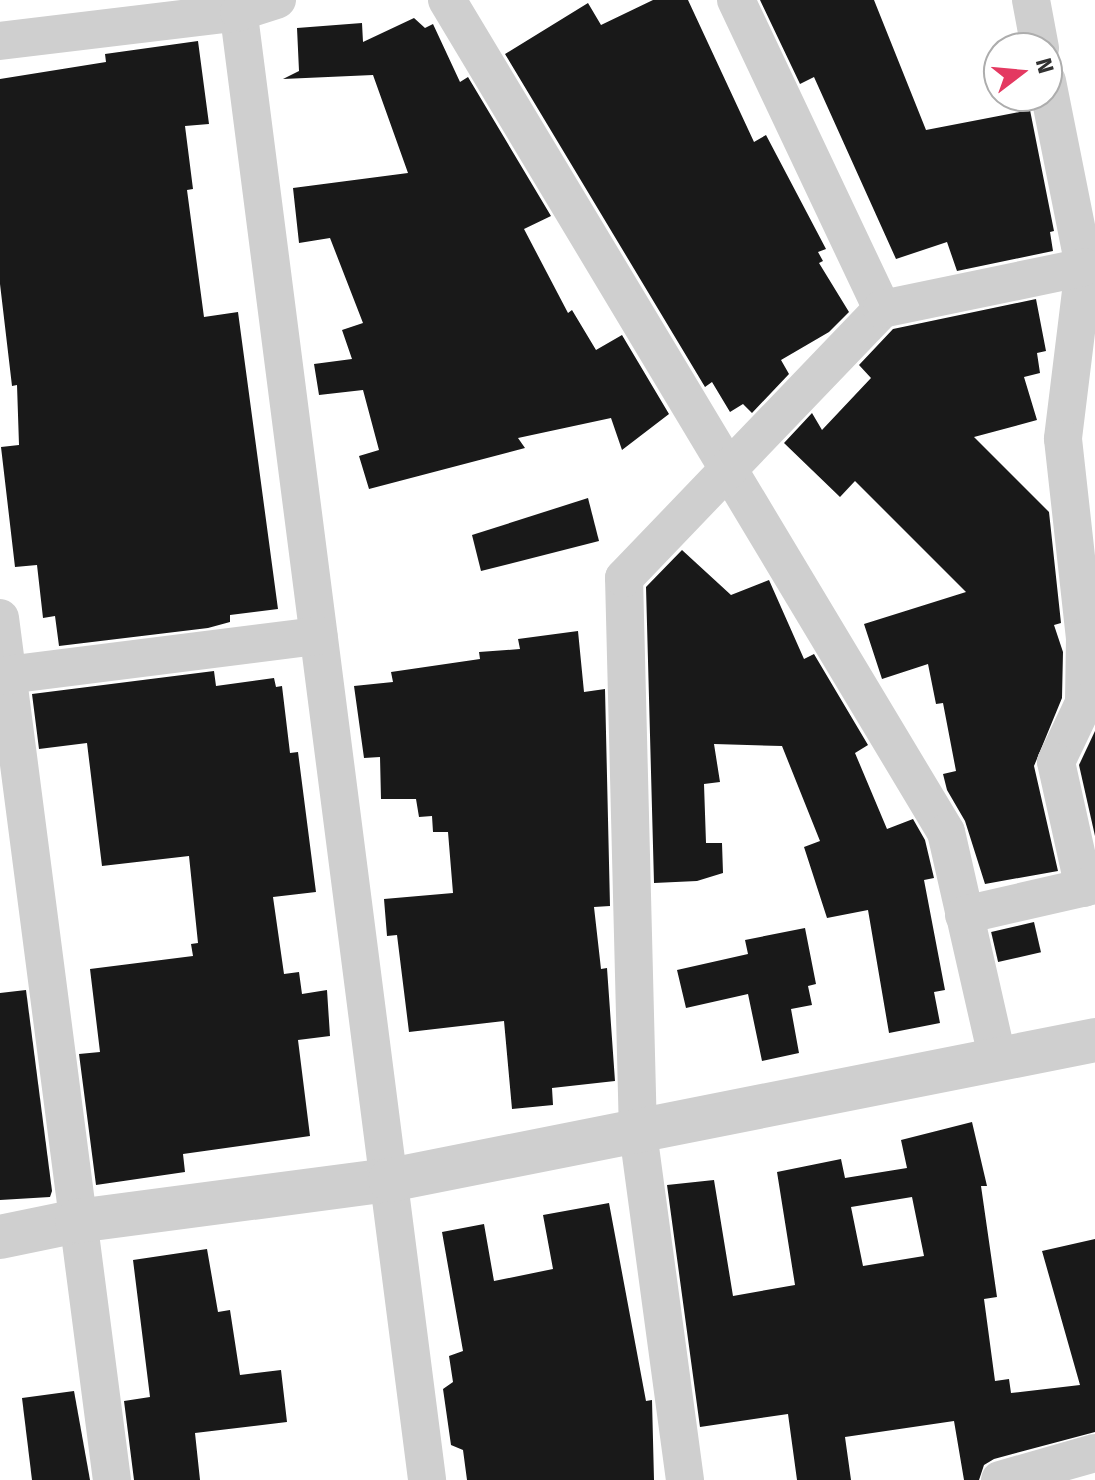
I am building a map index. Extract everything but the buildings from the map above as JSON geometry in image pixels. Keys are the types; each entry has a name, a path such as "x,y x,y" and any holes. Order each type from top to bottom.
{"street":[{"path":"0,41 277,0"},
{"path":"447,0 946,832 998,1061"},
{"path":"736,0 882,309"},
{"path":"1031,0 1037,32"},
{"path":"238,6 427,1480"},
{"path":"964,915 1089,886 1056,762 1084,703 1090,636 1079,444 1084,267 1053,112"},
{"path":"685,1480 638,1134 624,578 882,309 1084,267"},
{"path":"0,618 4,676 112,1480"},
{"path":"4,676 318,636"},
{"path":"0,1237 77,1221 390,1180 638,1134 1095,1040"},
{"path":"1000,1480 1095,1453"}]}
